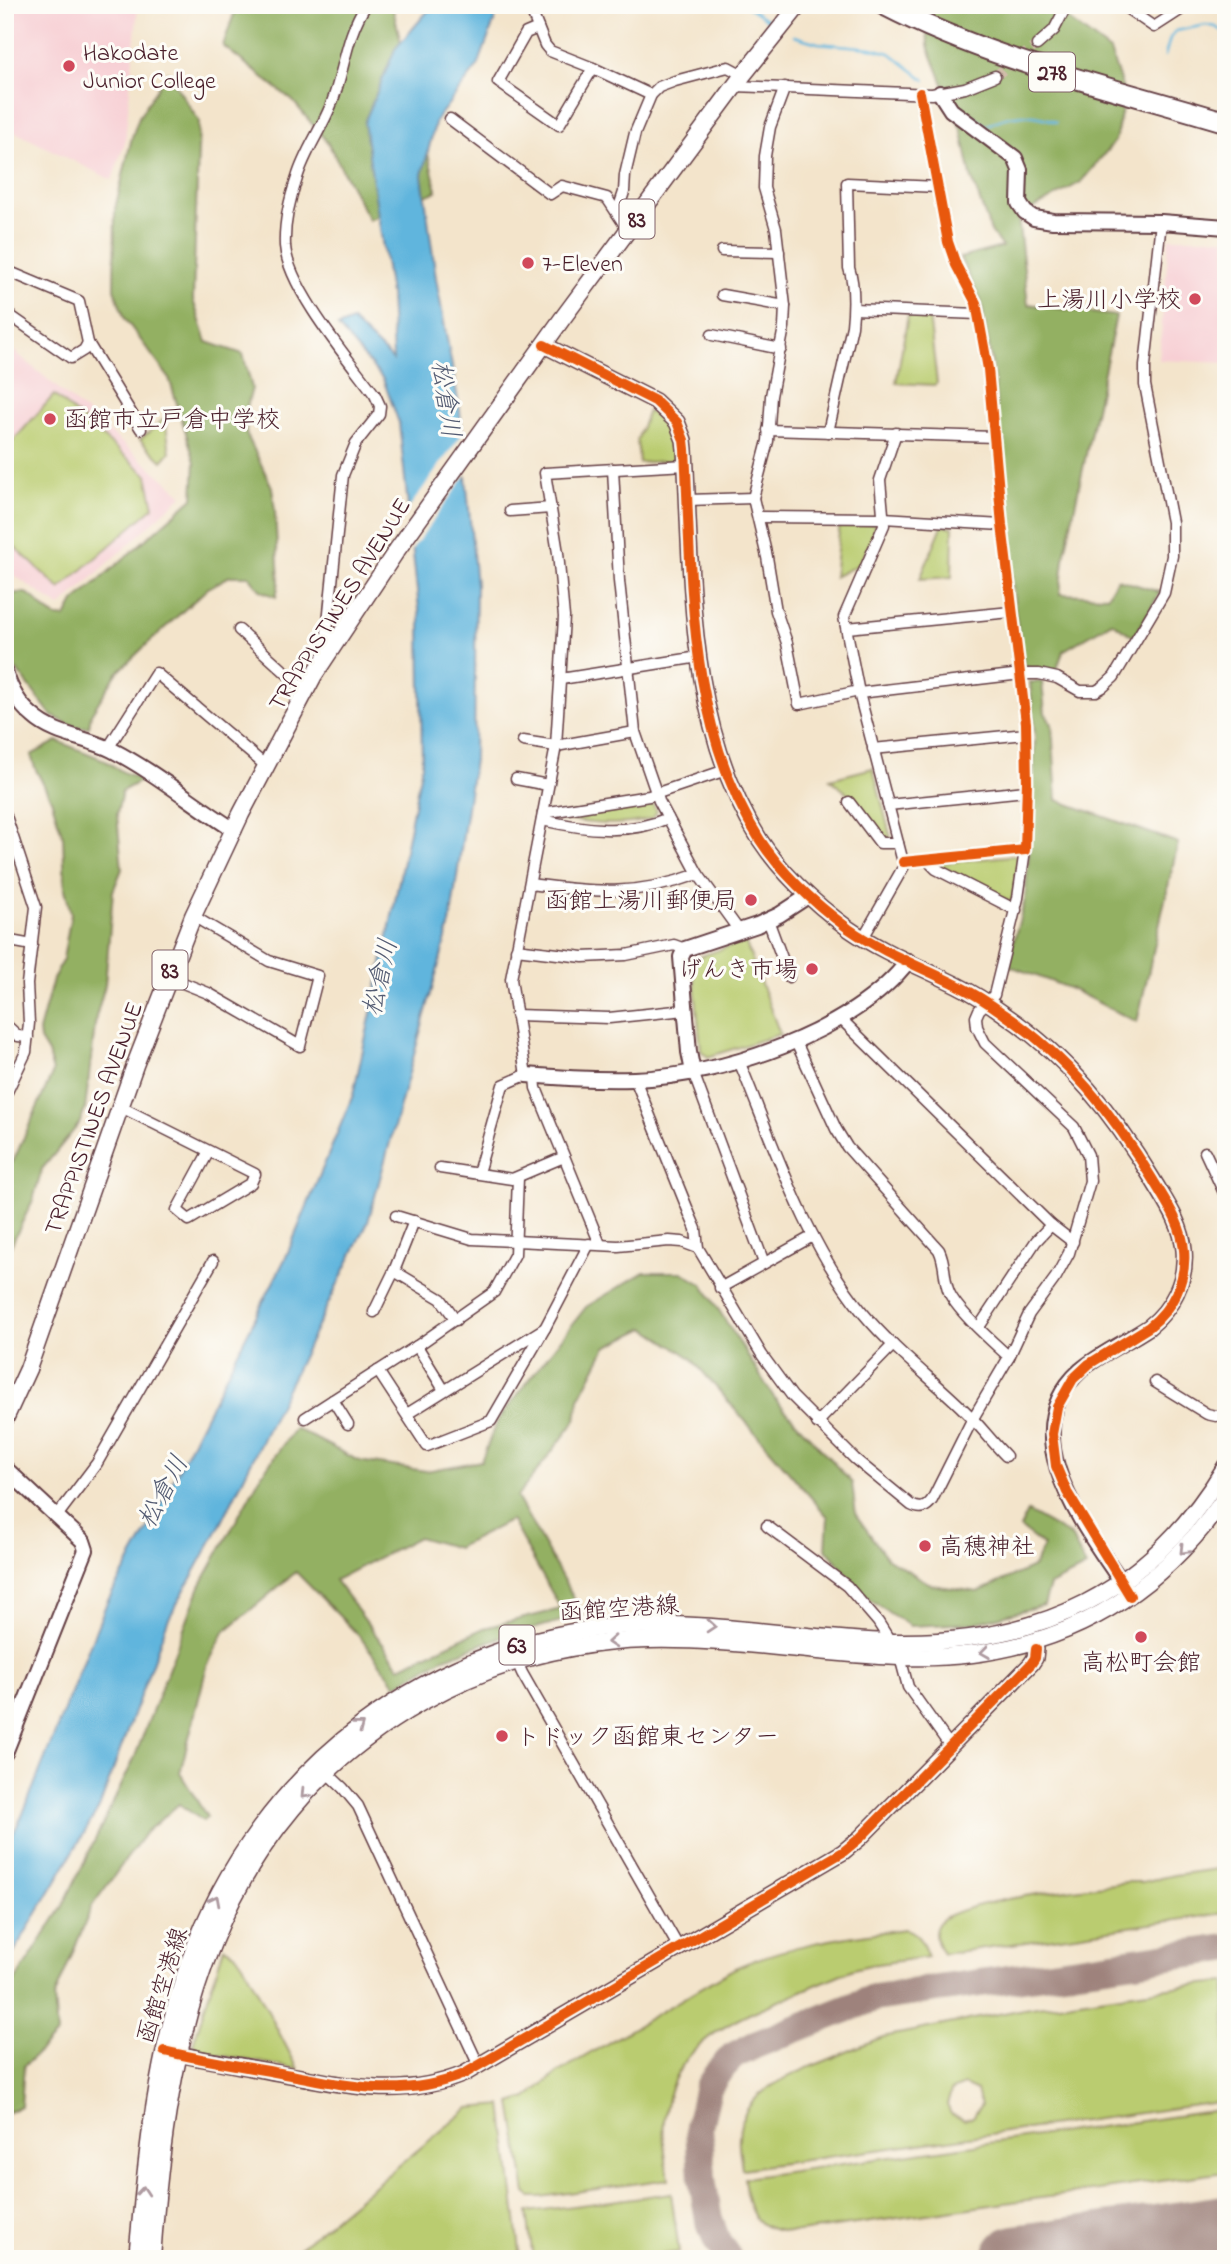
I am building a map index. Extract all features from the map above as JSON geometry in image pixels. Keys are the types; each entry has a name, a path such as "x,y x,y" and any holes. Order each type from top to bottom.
{"highway":[{"name":"278","path":"884,5 971,44 1027,65 1226,122"},
{"name":"278","path":"906,5 976,35 1055,63 1226,112"}],"main road":[{"name":"TRAPPISTINES AVENUE","path":"5,1419 28,1370 168,977 193,916 306,691 397,550 479,435 739,80 799,5"},
{"name":"函館空港線","path":"137,2259 149,2138 171,2052 210,1948 239,1885 321,1767 408,1710 514,1654 572,1632 650,1625 716,1626 891,1642 962,1640 1031,1627 1078,1608 1121,1582 1147,1562 1198,1509 1226,1466"},
{"name":"函館空港線","path":"514,1654 588,1644 682,1640 900,1657 962,1655 1025,1643 1081,1624 1130,1596 1177,1557 1197,1536 1226,1496"},
{"name":"函館空港線","path":"152,2259 171,2052"}],"street":[{"path":"339,639 327,632 343,475 356,443 379,414 380,405 323,326 291,273 285,246 297,176 331,106 350,41 366,5"},
{"path":"529,5 550,51 651,95"},
{"path":"1037,45 1054,30 1068,5"},
{"path":"1122,5 1154,27 1188,5"},
{"path":"538,29 526,33 498,82 559,125 593,68"},
{"path":"617,213 624,192 625,175 635,133 651,95 659,87 675,81 728,67 739,80 785,87 940,93 975,85 995,76"},
{"path":"785,87 768,137 764,188 776,229 785,306 768,430 753,498 776,611 787,643 799,704 859,692 1021,674 1057,678 1080,691 1096,691 1114,677 1157,607 1167,583 1172,556 1172,522 1145,385 1144,366 1161,222"},
{"path":"635,1079 693,1222 698,1248 762,1355 792,1396 855,1459 911,1506 918,1509 925,1507 932,1500 972,1420 1009,1357 1029,1314 1056,1277 1073,1242 1090,1181 1088,1155 1077,1133 1067,1120 982,1038 977,1027 976,1017 979,1010 994,995 1016,909 1025,850 1026,734 1002,525 988,369 976,303 950,251 920,93"},
{"path":"940,93 951,110 1015,158 1020,170 1019,203 1021,208 1034,218 1053,221 1161,222 1226,227"},
{"path":"450,120 550,194 562,186 607,198 628,230"},
{"path":"828,432 854,309 849,268 847,183 938,187"},
{"path":"722,251 779,253"},
{"path":"5,270 79,301 88,343 141,429"},
{"path":"722,295 785,306"},
{"path":"854,309 978,314"},
{"path":"5,312 71,358 84,350 88,343"},
{"path":"712,335 781,349"},
{"path":"544,345 655,401 672,415 681,430 686,465 691,576 699,657 710,717 738,800 760,840 789,876 823,909 863,938 958,985 987,1003 1041,1044 1110,1114 1132,1144 1174,1214 1183,1243 1184,1262 1175,1294 1166,1311 1149,1327 1080,1371 1067,1388 1054,1415 1052,1446 1059,1476 1130,1596"},
{"path":"768,430 995,437"},
{"path":"863,938 904,866 859,692 844,617 884,525 880,480 895,433"},
{"path":"600,1244 531,1076 510,979 556,746 561,679 564,617 558,553 545,473 686,465"},
{"path":"613,469 618,581 635,732 656,793 668,818 698,874 740,932"},
{"path":"688,500 753,498"},
{"path":"510,511 551,508"},
{"path":"759,517 883,518 1002,525"},
{"path":"846,628 1012,612"},
{"path":"239,630 306,691"},
{"path":"561,679 699,657"},
{"path":"5,671 19,702 41,723 57,732 110,749 162,780 234,830"},
{"path":"112,742 156,673 266,766"},
{"path":"523,741 556,746 635,732"},
{"path":"873,749 1026,734"},
{"path":"542,817 656,793 726,770"},
{"path":"516,779 548,785"},
{"path":"888,805 1027,791"},
{"path":"849,802 880,842 898,843"},
{"path":"5,813 36,907 27,984 26,1052 5,1096"},
{"path":"542,817 573,827 617,829 648,826 668,818"},
{"path":"903,862 1025,850"},
{"path":"927,860 936,869 1016,909"},
{"path":"530,884 620,892 658,887 698,874"},
{"path":"516,949 583,957 626,955 674,945 685,949 768,920 808,896"},
{"path":"168,977 208,993 300,1046 318,976 269,961 193,916"},
{"path":"768,920 789,977"},
{"path":"5,940 32,945"},
{"path":"685,949 681,957 693,1072 764,1263"},
{"path":"478,1173 503,1085 531,1076 635,1079 693,1072 739,1061 795,1040 840,1018 877,995 894,980 908,961"},
{"path":"516,1015 609,1018 685,1010"},
{"path":"840,1018 1051,1225 1073,1242"},
{"path":"5,1024 18,1036 28,1037"},
{"path":"795,1040 841,1138 939,1250 949,1293 956,1304 1009,1357"},
{"path":"739,1061 813,1236 844,1287 863,1314 984,1430 1006,1456"},
{"path":"121,1108 209,1151 255,1174 251,1182 188,1220 177,1210 209,1151"},
{"path":"1205,1152 1226,1197"},
{"path":"440,1168 519,1178 564,1157"},
{"path":"305,1418 456,1320 494,1292 516,1246 519,1178"},
{"path":"396,1216 472,1239 516,1246 586,1249 600,1244 618,1246 669,1241 698,1248"},
{"path":"374,1312 414,1221"},
{"path":"979,1327 1036,1241 1051,1225"},
{"path":"720,1288 813,1236"},
{"path":"378,1371 427,1446 491,1421 545,1328 586,1249"},
{"path":"57,1516 97,1463 213,1261"},
{"path":"394,1271 441,1299 456,1320"},
{"path":"407,1414 545,1328"},
{"path":"817,1423 893,1345"},
{"path":"417,1346 444,1390"},
{"path":"1155,1382 1207,1413 1226,1415"},
{"path":"333,1400 348,1424"},
{"path":"5,1468 83,1542 86,1550 5,1753"},
{"path":"767,1525 847,1586 878,1622 900,1657 908,1687 950,1746"},
{"path":"171,2052 379,2090 434,2084 479,2066 843,1852 860,1838 1031,1664 1036,1649"},
{"path":"514,1654 679,1948"},
{"path":"321,1767 343,1787 358,1806 479,2066"}],"shaded area":[{"name":"Hakodate Junior College","path":"5,5 138,5 125,142 112,180 5,127"},
{"name":"上湯川小学校","path":"1169,238 1226,238 1226,363 1159,360"},
{"name":"函館市立戸倉中学校","path":"5,343 183,495 60,607 5,569"}],"green space":[{"path":"237,5 392,5 437,191 369,220 328,143 293,101 223,46"},
{"path":"926,5 1049,5 1110,51 1125,96 1115,141 1081,182 1018,217 1028,304 1116,316 1065,552 1060,594 1107,596 1117,579 1160,592 1134,637 1112,622 1063,651 1056,672 1024,666 1015,611 993,370 981,301 960,258 1002,247 991,232 971,176 962,132 928,46"},
{"path":"167,72 199,121 193,300 207,342 243,354 252,388 247,407 246,433 272,487 279,582 276,597 261,591 249,576 230,576 208,588 117,673 91,714 89,727 75,727 52,716 10,661 5,636 7,596 24,593 34,598 48,612 57,617 66,617 74,602 193,498 195,462 169,378 125,319 114,289 115,209 132,137 139,117"},
{"path":"908,315 929,316 937,383 934,385 896,383"},
{"name":"函館市立戸倉中学校","path":"54,395 147,475 154,507 60,589 5,538 5,450"},
{"path":"648,411 668,432 675,460 639,463 637,440"},
{"path":"165,418 170,452 162,461 140,440"},
{"path":"840,523 876,524 870,543 858,565 834,577"},
{"path":"942,526 953,527 952,577 920,579"},
{"path":"1030,682 1042,682 1045,713 1052,724 1057,800 1178,843 1137,1022 1071,989 1007,965 1025,900 1029,853 1035,738"},
{"path":"57,741 102,759 142,780 122,791 117,814 122,869 113,891 105,985 96,1017 85,1110 79,1124 42,1169 33,1200 5,1258 5,1158 13,1162 53,1072 39,1031 53,979 63,959 71,914 65,889 63,837 51,799 31,755"},
{"path":"873,768 891,839 881,837 853,798 830,779"},
{"path":"650,801 657,811 653,818 642,821 606,824 558,819 558,815"},
{"path":"1019,855 1012,903 940,866 940,863"},
{"path":"745,941 780,1034 708,1057 701,1051 693,964 698,957"},
{"path":"644,1272 682,1272 703,1285 775,1399 852,1483 856,1515 887,1558 932,1585 978,1592 1033,1567 1044,1546 1020,1528 1028,1512 1071,1536 1086,1567 1050,1585 1044,1605 975,1623 910,1626 868,1599 826,1549 828,1517 691,1358 645,1328 606,1347 579,1399 576,1420 517,1497 583,1615 493,1640 442,1659 396,1685 360,1637 296,1572 224,1632 207,1666 180,1773 207,1817 203,1821 179,1804 146,1832 92,1906 54,1998 57,2034 24,2066 21,2106 5,2114 5,1996 62,1908 134,1759 200,1586 262,1474 295,1428 359,1461 426,1471 481,1461 498,1420 586,1307","holes":["511,1520 561,1609 484,1628 400,1667 335,1580 418,1537 457,1548"]},
{"path":"1226,1868 1226,1913 943,1954 936,1939 938,1924 949,1916 996,1901"},
{"path":"905,1929 917,1936 928,1957 853,1969 737,2020 702,2043 676,2075 668,2096 664,2143 669,2179 540,2197 531,2197 526,2193 511,2103 527,2098 557,2073 735,1968 798,1947"},
{"path":"224,1947 235,1953 245,1967 298,2069 196,2051 193,2044"},
{"path":"1226,1982 1226,2101 742,2169 739,2141 741,2123 754,2100 775,2084 867,2043 883,2037 1024,2009","holes":["964,2085 977,2091 981,2105 973,2117 964,2120 951,2114 947,2105 951,2091"]},
{"path":"502,2105 521,2259 285,2259 469,2108"},
{"path":"1226,2109 1226,2172 799,2232 784,2232 764,2226 752,2212 746,2192 744,2178"},
{"path":"671,2193 679,2252 633,2259 533,2259 527,2212"}],"water":[{"name":"松倉川","path":"433,5 500,5 478,66 436,120 422,175 436,278 460,411 476,585 474,760 450,924 368,1222 222,1522 168,1620 99,1808 5,1967 5,1849 22,1816 107,1602 146,1533 286,1257 353,1095 388,936 422,765 420,619 399,423 383,379 338,327 352,321 393,360 390,294 364,123 395,49"}],"pier":[{"path":"465,430 469,471 409,554 405,513"}],"waterway":[{"path":"745,5 769,21"},
{"path":"1165,56 1170,38 1176,31 1206,25 1226,33"},
{"path":"794,36 818,43 871,48 890,53 925,80"},
{"path":"955,103 986,126 1004,118 1021,115 1056,122"}],"taxiway":[{"path":"729,2259 717,2241 709,2220 702,2179 699,2126 708,2088 733,2056 874,1998 1226,1948"}],"runway":[{"path":"1016,2259 1226,2229"}],"tunnel":[{"path":"995,76 1037,45"}],"cycle path":[{"path":"903,862 1025,850 1027,782 1026,723 1002,525 988,369 976,303 956,265 948,242 920,93"},
{"path":"544,345 655,401 677,422 685,449 693,600 706,701 718,749 736,796 769,853 800,888 849,929 888,952 975,995 1049,1049 1106,1110 1138,1156 1177,1222 1183,1240 1184,1261 1180,1283 1171,1303 1149,1327 1089,1364 1073,1379 1057,1407 1052,1434 1056,1466 1067,1492 1130,1596"},
{"path":"164,2051 372,2088 418,2086 464,2074 843,1852 860,1838 1031,1664 1036,1649"}],"place":[{"name":"Hakodate Junior College","path":"69,66"},
{"name":"7-Eleven","path":"528,263"},
{"name":"上湯川小学校","path":"1195,299"},
{"name":"函館市立戸倉中学校","path":"50,419"},
{"name":"函館上湯川郵便局","path":"751,900"},
{"name":"げんき市場","path":"812,969"},
{"name":"高穂神社","path":"925,1546"},
{"name":"高松町会館","path":"1141,1637"},
{"name":"トドック函館東センター","path":"502,1736"}]}
